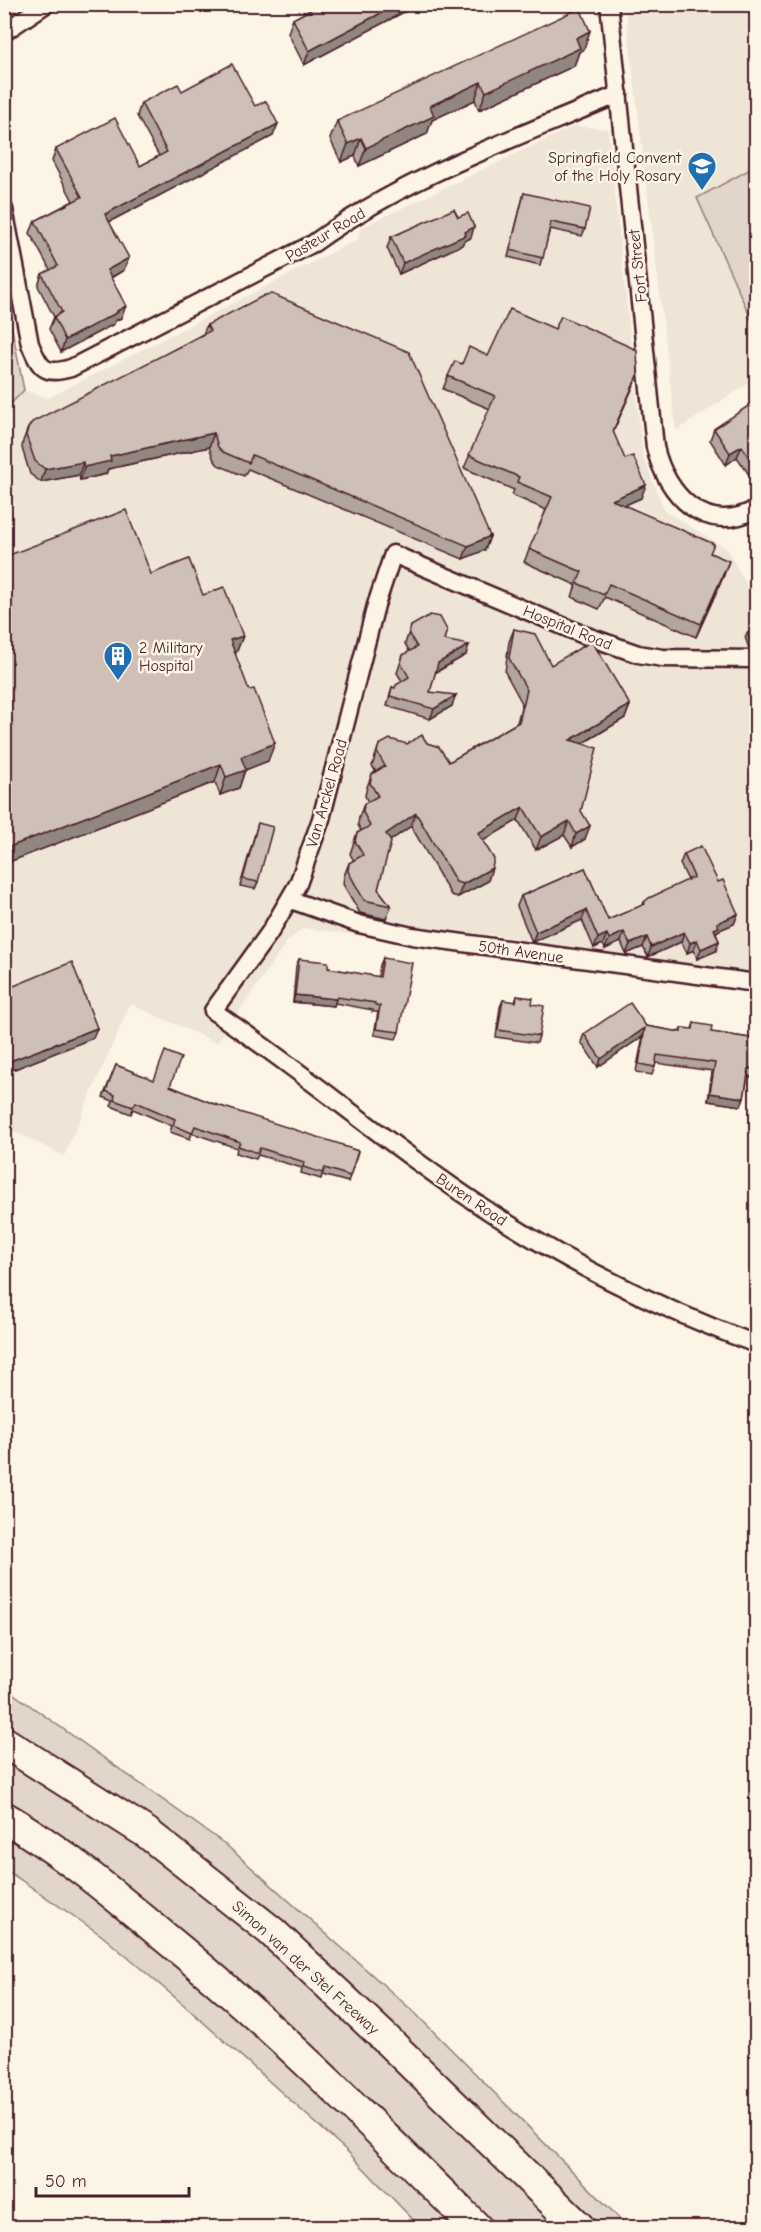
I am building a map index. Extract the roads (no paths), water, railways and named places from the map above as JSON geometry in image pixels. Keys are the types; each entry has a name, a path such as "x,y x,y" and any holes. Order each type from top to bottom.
{"highway":[{"name":"Simon van der Stel Freeway","path":"4,1742 147,1833 271,1931 387,2039 580,2228"},
{"path":"4,1817 111,1892 227,1988 340,2092 477,2228"}],"street":[{"path":"4,32 46,4"},
{"name":"Fort Street","path":"609,4 655,447 659,463 673,490 698,512 723,518 744,515 756,510"},
{"name":"Pasteur Road","path":"4,209 30,344 38,362 44,368 56,373 71,368 314,243 348,218 433,175 619,94"},
{"name":"Hospital Road","path":"393,554 584,635 630,651 663,658 753,659"},
{"name":"Van Arckel Road","path":"213,1011 291,900 305,867 321,819 376,605 393,554"},
{"name":"50th Avenue","path":"291,900 359,924 412,936 756,983"},
{"name":"Buren Road","path":"213,1011 425,1167 497,1216 571,1260 638,1294 714,1329 756,1344"}],"place":[{"name":"Springfield Convent of the Holy Rosary","path":"702,192"},
{"name":"2 Military Hospital","path":"118,682"}]}
